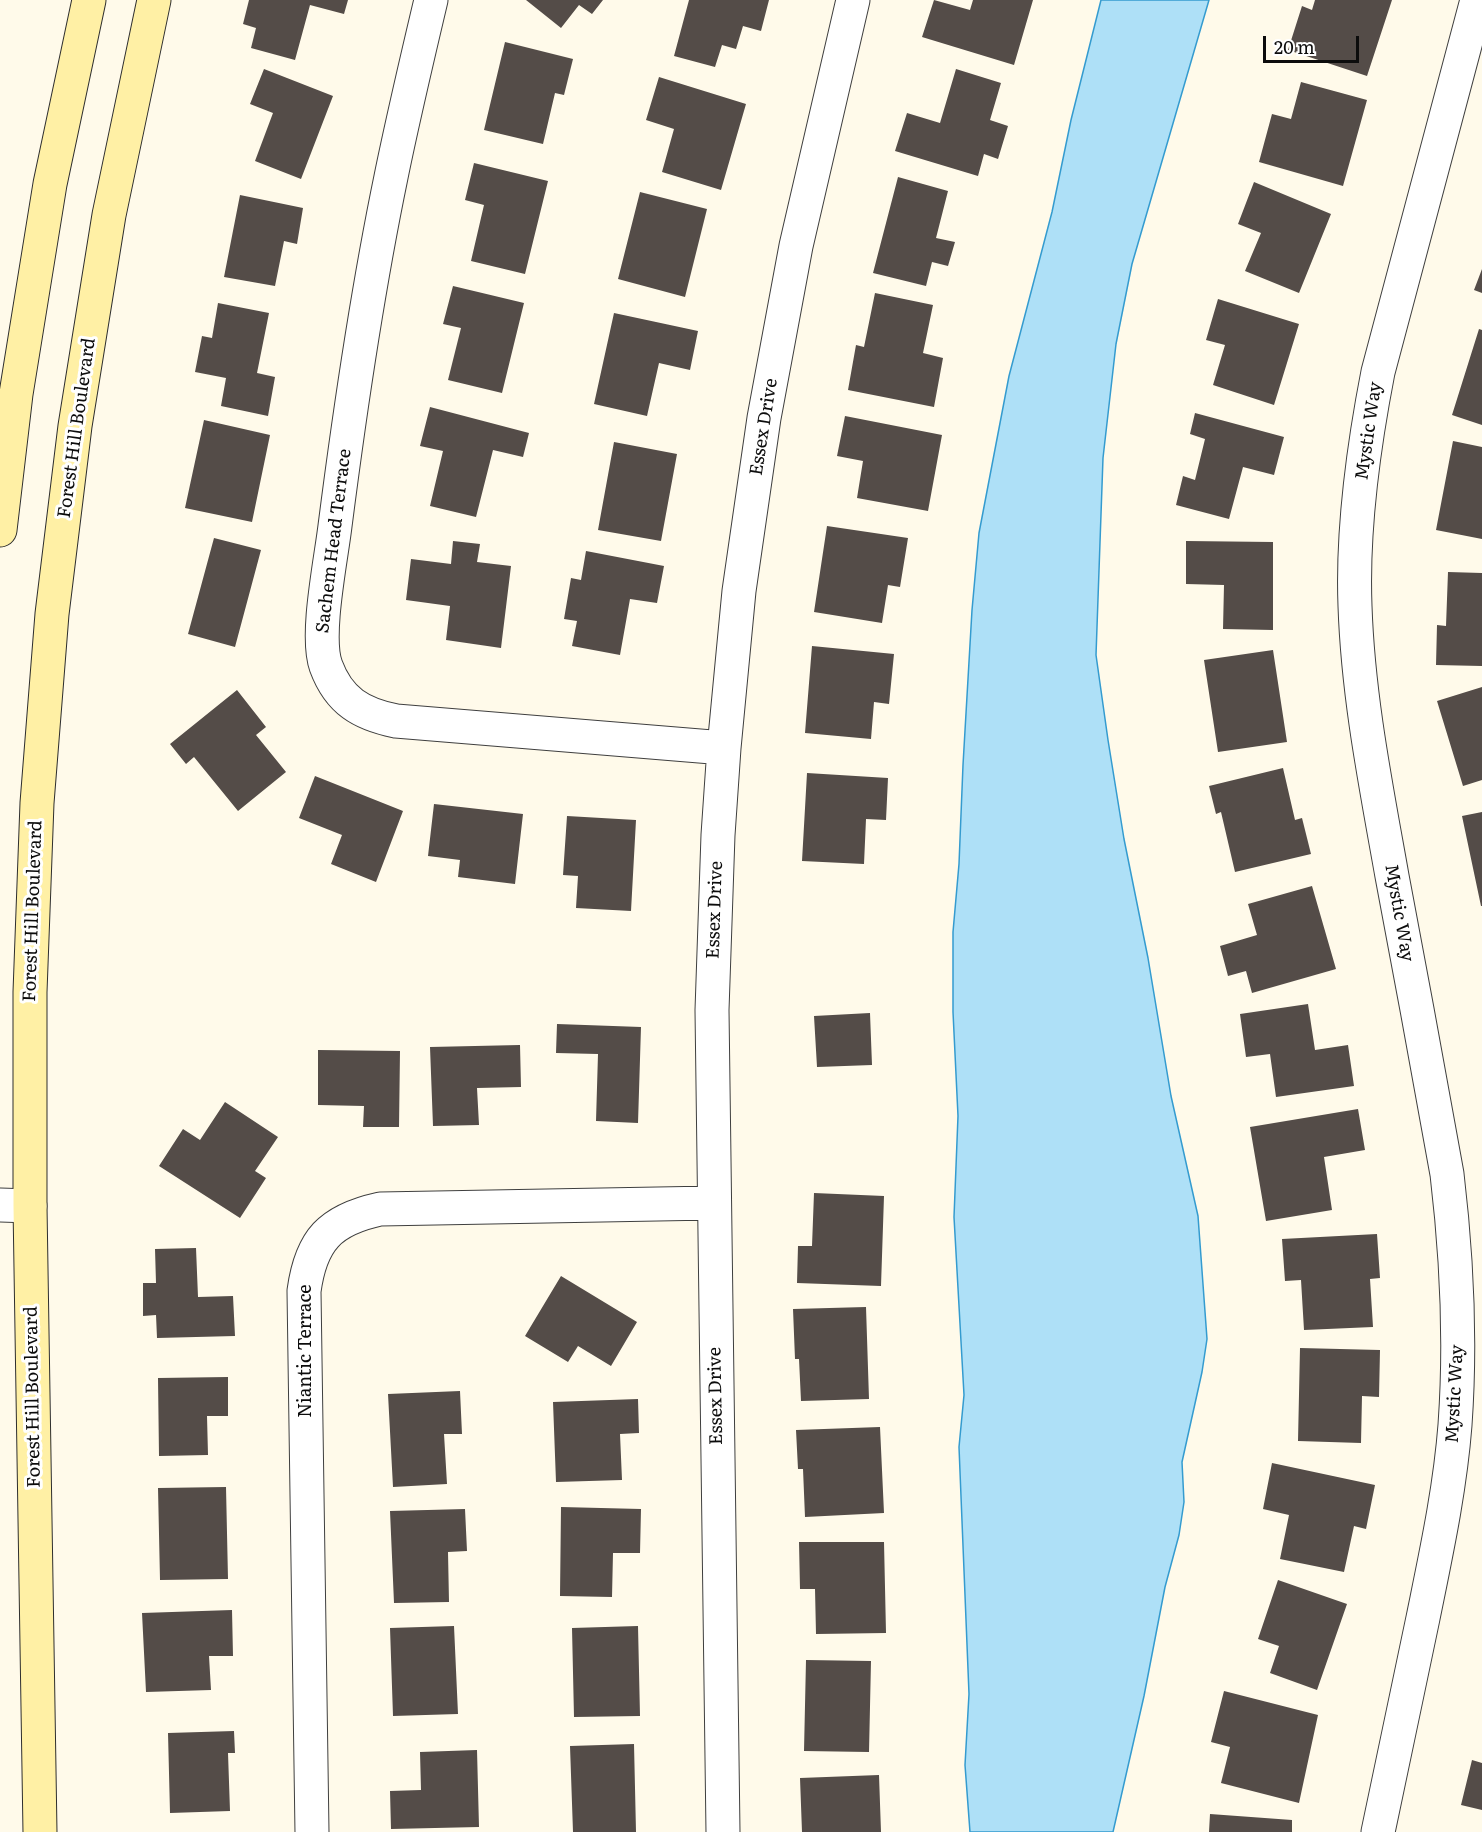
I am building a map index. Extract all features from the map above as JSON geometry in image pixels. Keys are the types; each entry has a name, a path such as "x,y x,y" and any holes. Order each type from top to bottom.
{"main road":[{"path":"0,530 16,394 50,184 88,0"},
{"name":"Forest Hill Boulevard","path":"40,1832 15,1205 30,992 37,803 52,614 75,426 105,238 154,0"}],"street":[{"name":"Sachem Head Terrace","path":"431,0 391,178 354,381 327,586 322,639 325,664 335,686 352,704 373,717 396,722 724,748"},
{"name":"Essex Drive","path":"723,1832 712,1010 718,835 724,748 739,591 764,418 796,246 853,0"},
{"name":"Mystic Way","path":"1378,1832 1435,1560 1450,1470 1455,1424 1459,1333 1455,1242 1448,1174 1371,759 1359,669 1355,605 1356,531 1366,435 1378,372 1477,0"},
{"name":"Niantic Terrace","path":"312,1832 304,1291 308,1266 318,1244 334,1226 356,1214 380,1209 713,1203"}],"water":[{"path":"1101,0 1209,0 1132,264 1116,344 1103,458 1096,655 1124,839 1148,958 1171,1096 1198,1216 1207,1339 1182,1462 1184,1502 1179,1535 1165,1587 1144,1696 1113,1832 970,1832 965,1765 969,1694 959,1447 964,1395 954,1217 958,1116 953,1012 953,932 959,864 972,610 979,533 1009,376 1052,212 1071,120"}],"building":[{"path":"249,0 348,0 344,14 310,5 295,60 251,48 256,28 243,24"},
{"path":"526,0 603,0 592,14 579,5 561,28"},
{"path":"689,0 769,0 761,31 743,26 736,49 722,45 715,67 674,56"},
{"path":"934,0 970,10 973,0 1033,0 1014,65 922,37"},
{"path":"1315,0 1392,0 1367,76 1288,50 1302,6 1312,10"},
{"path":"505,42 573,59 564,95 555,93 543,144 484,130"},
{"path":"264,69 333,96 301,179 255,161 273,113 250,104"},
{"path":"956,69 1001,83 990,120 1008,126 998,159 984,154 978,176 895,151 907,113 940,123"},
{"path":"659,77 746,104 721,190 662,172 674,129 646,120"},
{"path":"1301,82 1367,100 1343,186 1259,162 1272,114 1291,119"},
{"path":"474,163 548,181 525,274 471,261 484,205 465,200"},
{"path":"898,177 948,191 936,238 955,242 948,266 932,262 926,286 873,273"},
{"path":"1254,182 1331,214 1299,293 1245,271 1261,233 1238,224"},
{"path":"640,192 707,209 685,297 618,279"},
{"path":"240,195 303,208 297,244 284,241 275,286 224,277"},
{"path":"1482,269 1482,293 1474,290"},
{"path":"453,286 524,303 502,393 448,380 461,328 443,324"},
{"path":"875,293 933,305 923,353 943,358 934,407 848,390 856,345 864,347"},
{"path":"1218,299 1299,324 1274,405 1213,385 1225,345 1206,340"},
{"path":"218,303 269,313 257,373 275,377 268,416 221,406 226,378 195,372 202,336 212,338"},
{"path":"614,313 698,331 690,370 659,363 647,416 594,404"},
{"path":"1479,329 1482,330 1482,425 1452,415"},
{"path":"430,407 529,433 523,457 493,450 476,517 430,506 443,451 420,446"},
{"path":"1195,413 1284,437 1274,475 1243,467 1229,519 1176,505 1183,476 1195,480 1205,439 1190,434"},
{"path":"845,416 942,435 928,511 857,498 863,461 837,456"},
{"path":"204,420 270,435 252,522 185,508"},
{"path":"1453,441 1482,447 1482,539 1436,530"},
{"path":"614,442 677,454 661,541 598,530"},
{"path":"827,526 908,538 900,587 888,585 882,623 814,612"},
{"path":"214,538 261,550 235,647 188,634"},
{"path":"453,541 480,544 477,562 511,566 501,648 446,640 450,606 406,600 411,559 451,564"},
{"path":"1186,541 1273,542 1273,630 1223,629 1224,585 1186,584"},
{"path":"586,551 664,566 657,603 630,599 620,655 572,646 577,621 564,619 571,578 581,580"},
{"path":"1448,572 1482,573 1482,666 1436,665 1437,625 1446,626"},
{"path":"812,646 894,654 889,704 874,702 871,739 805,733"},
{"path":"1273,650 1287,742 1218,752 1204,660"},
{"path":"1482,687 1482,780 1463,786 1437,701"},
{"path":"237,690 266,727 256,735 286,772 238,811 194,757 186,764 170,744"},
{"path":"1283,768 1295,820 1302,818 1311,854 1235,872 1221,812 1216,814 1209,786"},
{"path":"807,773 888,778 886,820 866,819 864,864 802,861"},
{"path":"315,776 403,811 376,882 331,864 342,835 299,818"},
{"path":"434,804 523,814 515,884 458,877 460,860 428,856"},
{"path":"1482,812 1482,906 1481,906 1462,816"},
{"path":"567,816 636,820 631,911 576,908 578,876 563,875"},
{"path":"1312,886 1336,969 1252,993 1246,971 1228,976 1220,946 1257,935 1248,904"},
{"path":"1308,1004 1315,1050 1348,1045 1354,1086 1276,1097 1270,1054 1246,1057 1240,1014"},
{"path":"870,1013 872,1065 817,1067 814,1016"},
{"path":"557,1024 641,1027 638,1123 596,1121 598,1054 556,1053"},
{"path":"520,1045 521,1087 477,1088 479,1125 433,1126 430,1047"},
{"path":"318,1050 400,1051 399,1127 363,1127 364,1106 318,1105"},
{"path":"225,1102 278,1137 255,1171 266,1178 240,1218 159,1166 183,1129 200,1140"},
{"path":"1358,1109 1365,1150 1324,1157 1332,1210 1266,1221 1250,1127"},
{"path":"814,1193 884,1196 881,1286 797,1283 798,1246 812,1246"},
{"path":"1377,1234 1380,1278 1370,1279 1373,1327 1304,1330 1301,1280 1285,1281 1282,1239"},
{"path":"196,1248 198,1297 233,1296 235,1336 157,1338 156,1315 143,1316 143,1283 156,1283 155,1249"},
{"path":"561,1276 637,1322 611,1366 578,1346 568,1362 525,1336"},
{"path":"866,1307 869,1399 801,1401 799,1359 795,1359 793,1309"},
{"path":"1300,1348 1380,1350 1379,1397 1362,1396 1361,1443 1298,1441"},
{"path":"228,1377 228,1416 207,1416 208,1455 159,1456 158,1378"},
{"path":"460,1391 462,1434 444,1434 447,1484 393,1487 388,1394"},
{"path":"638,1399 639,1433 620,1434 622,1480 556,1482 553,1402"},
{"path":"880,1427 884,1513 805,1517 803,1469 798,1469 796,1430"},
{"path":"1272,1463 1375,1485 1366,1529 1354,1526 1344,1572 1280,1559 1289,1515 1263,1509"},
{"path":"226,1487 228,1579 160,1580 158,1488"},
{"path":"561,1507 641,1509 640,1553 613,1553 612,1597 560,1596"},
{"path":"465,1509 467,1551 448,1552 449,1602 394,1603 390,1511"},
{"path":"799,1542 884,1542 886,1633 816,1634 815,1589 800,1589"},
{"path":"1278,1580 1347,1604 1317,1690 1270,1673 1279,1646 1258,1639"},
{"path":"232,1610 233,1656 209,1656 211,1690 146,1692 142,1613"},
{"path":"454,1626 458,1714 393,1716 390,1628"},
{"path":"638,1626 640,1716 574,1717 572,1628"},
{"path":"806,1660 871,1661 869,1752 804,1751"},
{"path":"1224,1691 1318,1715 1299,1803 1221,1783 1230,1747 1211,1742"},
{"path":"234,1731 235,1753 228,1753 230,1811 170,1813 168,1733"},
{"path":"634,1744 636,1832 573,1832 570,1746"},
{"path":"477,1750 479,1827 391,1829 390,1791 421,1790 420,1752"},
{"path":"1472,1760 1482,1763 1482,1810 1461,1805"},
{"path":"879,1775 881,1832 802,1832 800,1778"},
{"path":"1210,1814 1292,1820 1292,1832 1209,1832"}]}
